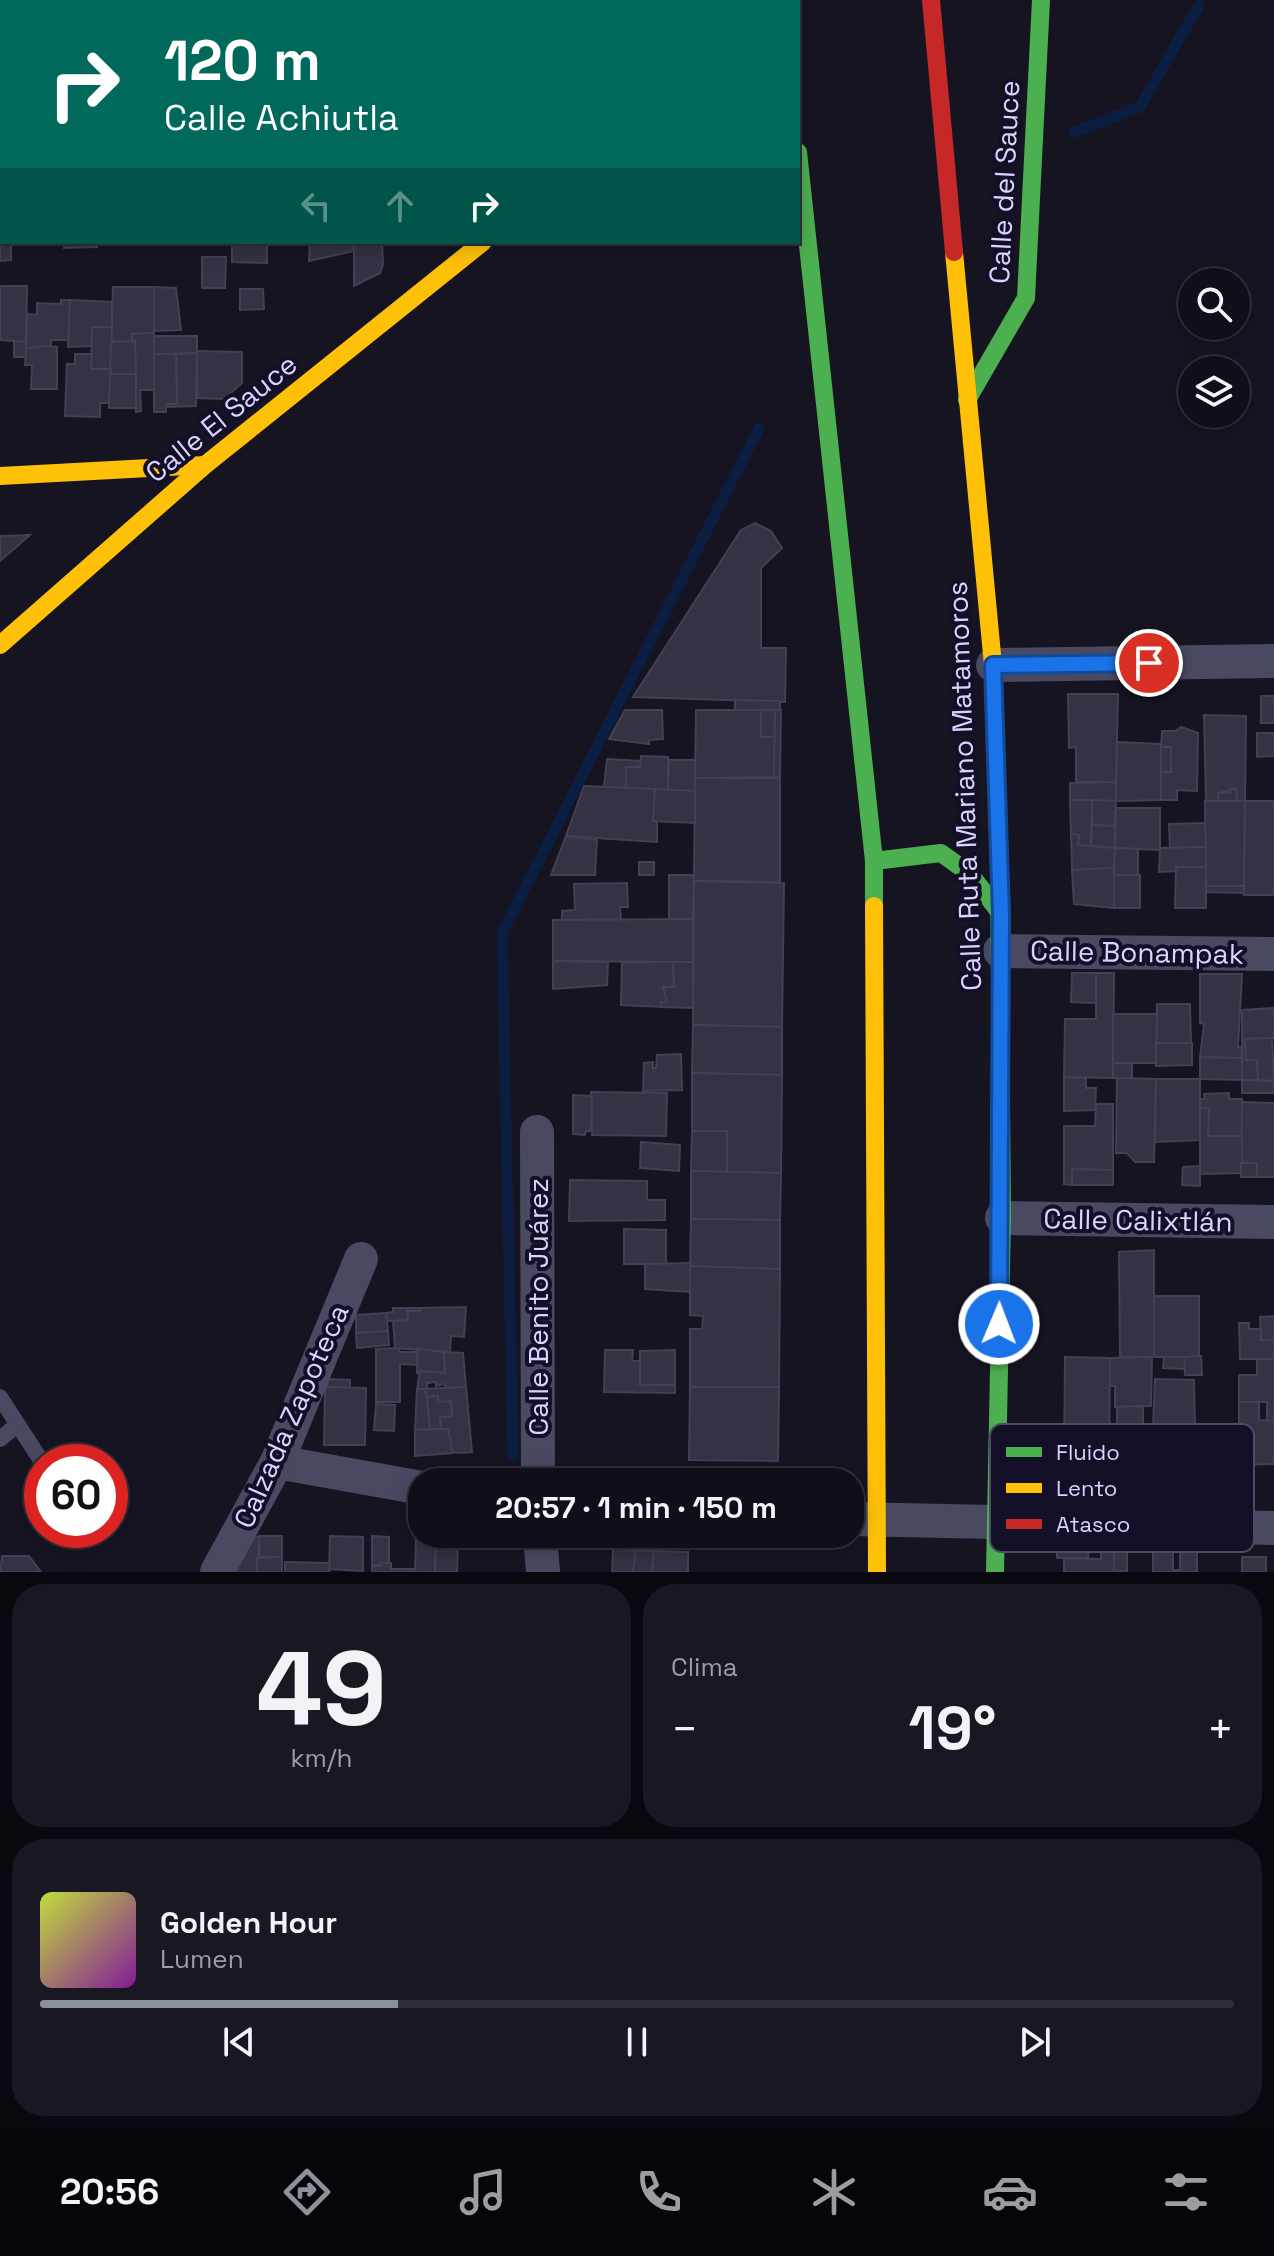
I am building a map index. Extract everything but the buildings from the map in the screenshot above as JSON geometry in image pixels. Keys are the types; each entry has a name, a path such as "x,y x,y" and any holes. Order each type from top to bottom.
{"main road":[{"name":"Calle Ruta Mariano Matamoros","path":"931,0 993,665 1001,914 1002,1218 998,1424"},
{"name":"Calle del Sauce","path":"967,400 1026,298 1041,0"},
{"path":"800,171 874,861 864,1520 877,1572"},
{"name":"Calle El Sauce","path":"0,645 205,465 481,244"},
{"path":"0,476 205,465"},
{"path":"874,861 941,853 970,874 1001,914"},
{"name":"Calle Ruta Mariano Matamoros","path":"995,1552 995,1572"}],"street":[{"path":"993,665 1274,661"},
{"name":"Calle Bonampak","path":"1000,951 1274,954"},
{"name":"Calle Benito Juárez","path":"537,1132 538,1468"},
{"name":"Calle Calixtlán","path":"1002,1218 1274,1222"},
{"name":"Calzada Zapoteca","path":"217,1572 277,1462 361,1259"},
{"path":"277,1462 408,1485"},
{"path":"864,1520 990,1524"},
{"path":"1254,1528 1274,1528"},
{"path":"541,1548 543,1572"}],"lane":[{"path":"0,1397 30,1444"},
{"path":"0,1439 17,1425"}],"waterway":[{"path":"1074,132 1140,107 1199,5"},
{"path":"513,1456 502,933 759,428"}],"traffic: fast":[{"path":"967,400 1026,298 1041,0"},
{"path":"800,171 874,861 874,906"},
{"path":"874,861 941,853 970,874 1001,914"},
{"path":"998,1424 1002,1218 999,863"},
{"path":"995,1552 995,1572"}],"traffic: slow":[{"path":"0,645 205,465 481,244"},
{"path":"954,252 993,665 999,863"},
{"path":"0,476 205,465"},
{"path":"874,906 877,1572"}],"traffic: jam":[{"path":"931,0 954,252"}],"route":[{"path":"999,1324 1002,1218 1001,914 993,665 1149,663"}]}
